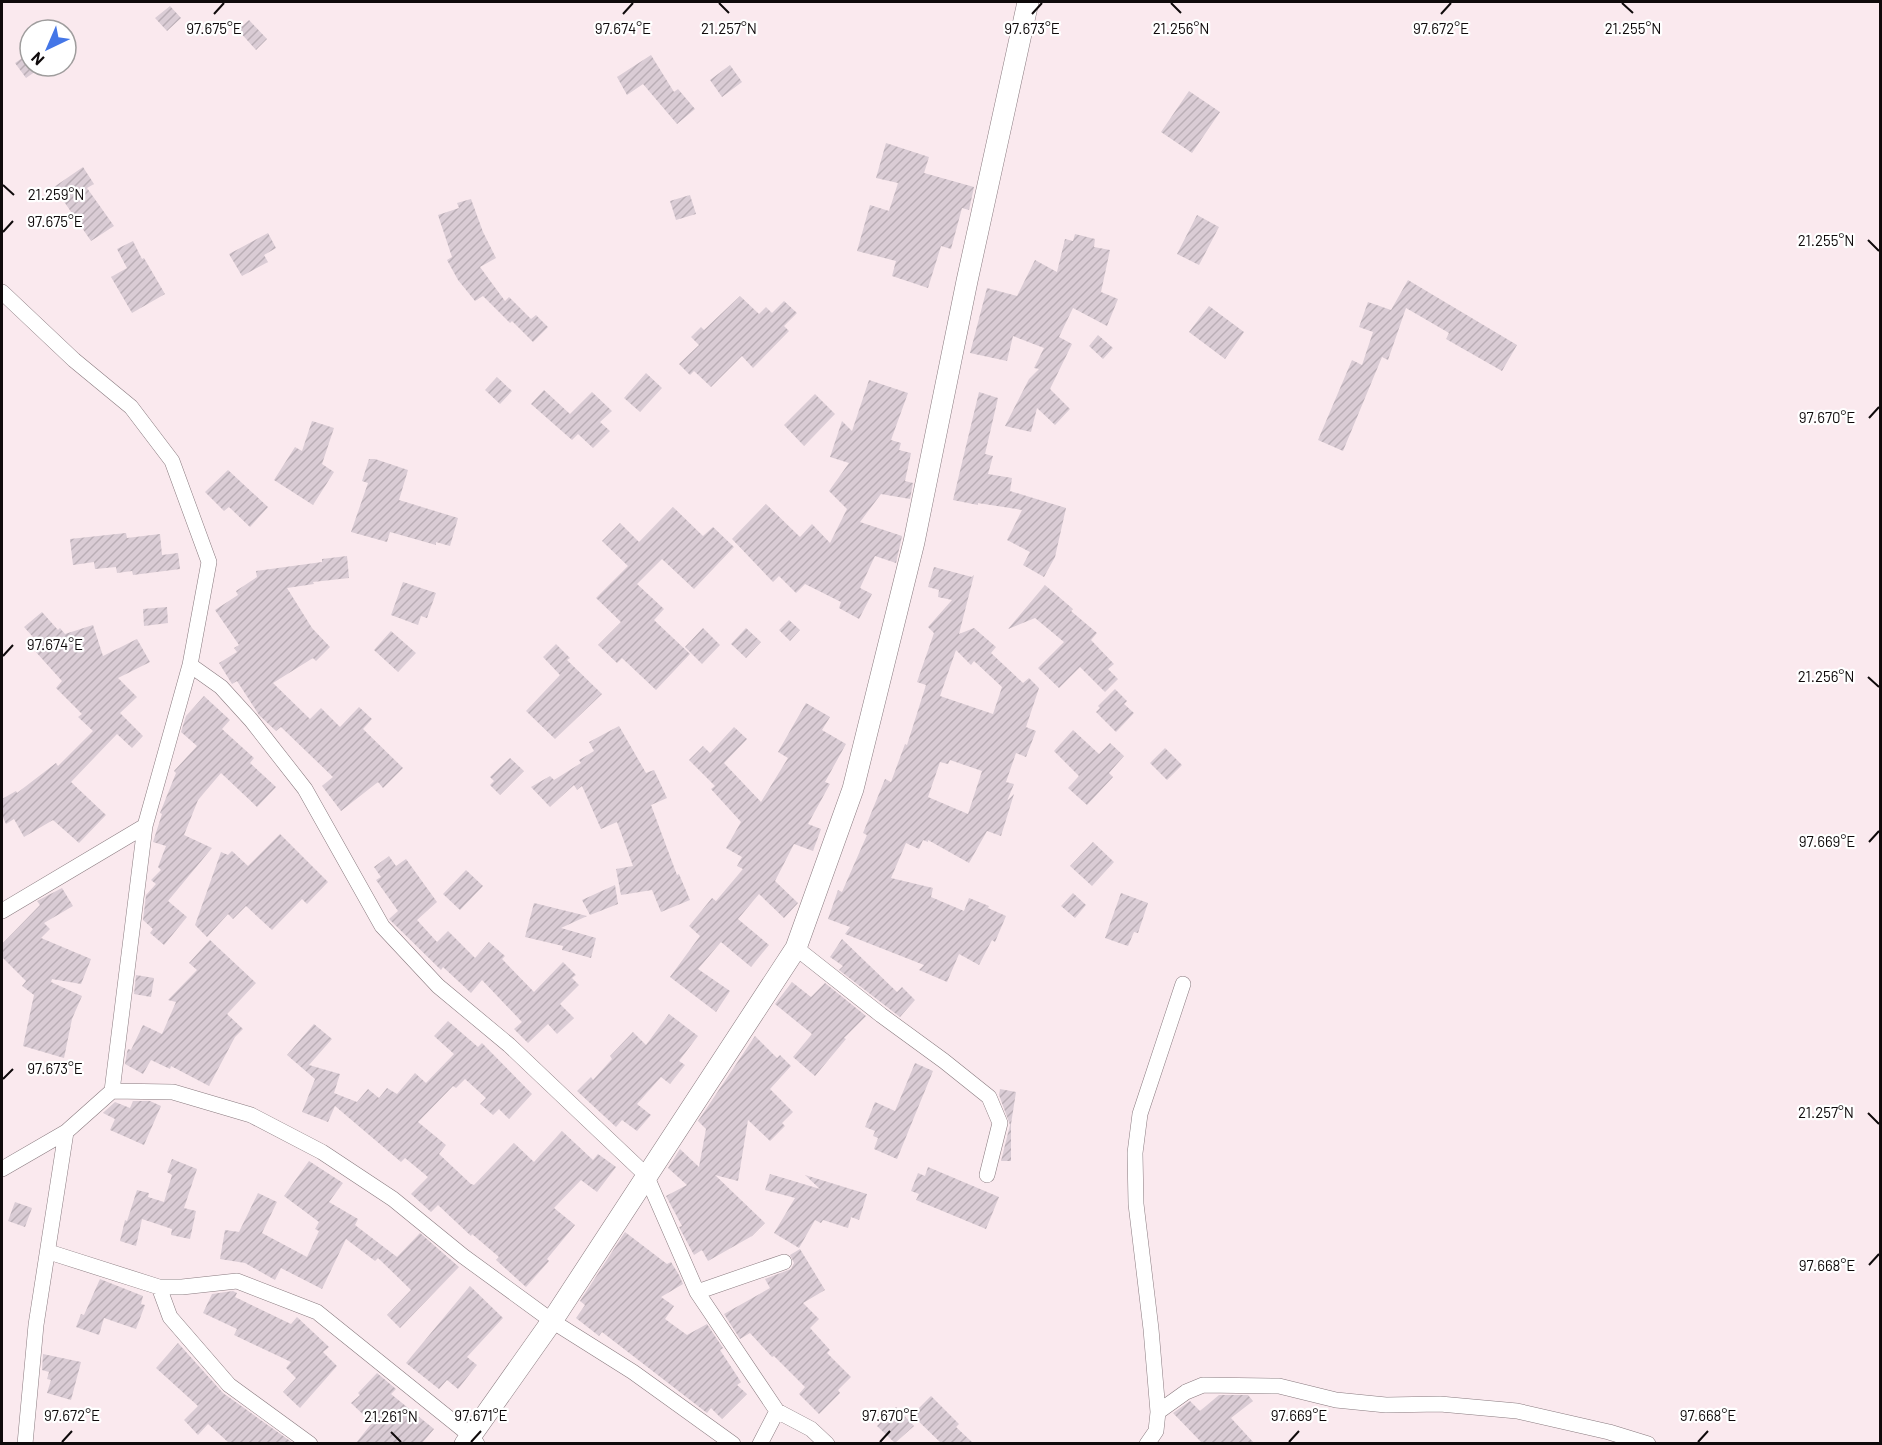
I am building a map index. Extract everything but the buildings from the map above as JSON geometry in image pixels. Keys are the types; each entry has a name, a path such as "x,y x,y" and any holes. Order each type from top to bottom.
{"street":[{"path":"49,1252 159,1287 237,1281 317,1312 471,1441 796,948 853,789 912,554 967,281 1028,2"},
{"path":"2,292 74,360 131,407 172,461 209,562 190,665 145,826 112,1090 66,1132 2,1169"},
{"path":"190,665 221,687 251,720 305,789 382,926 438,986 509,1045 646,1175 697,1292 777,1411 811,1429 827,1443"},
{"path":"2,911 145,826"},
{"path":"796,948 989,1097 1000,1123 987,1175"},
{"path":"1147,1443 1156,1431 1158,1412 1136,1204 1135,1153 1140,1114 1183,984"},
{"path":"112,1090 173,1092 250,1115 322,1152 393,1199 463,1256 552,1320 633,1372 733,1443"},
{"path":"25,1443 36,1325 66,1132"},
{"path":"697,1292 784,1262"},
{"path":"159,1287 171,1317 229,1385 310,1443"},
{"path":"1158,1412 1186,1392 1203,1385 1279,1386 1336,1400 1386,1404 1440,1404 1517,1411 1648,1443"},
{"path":"760,1443 777,1411"}]}
